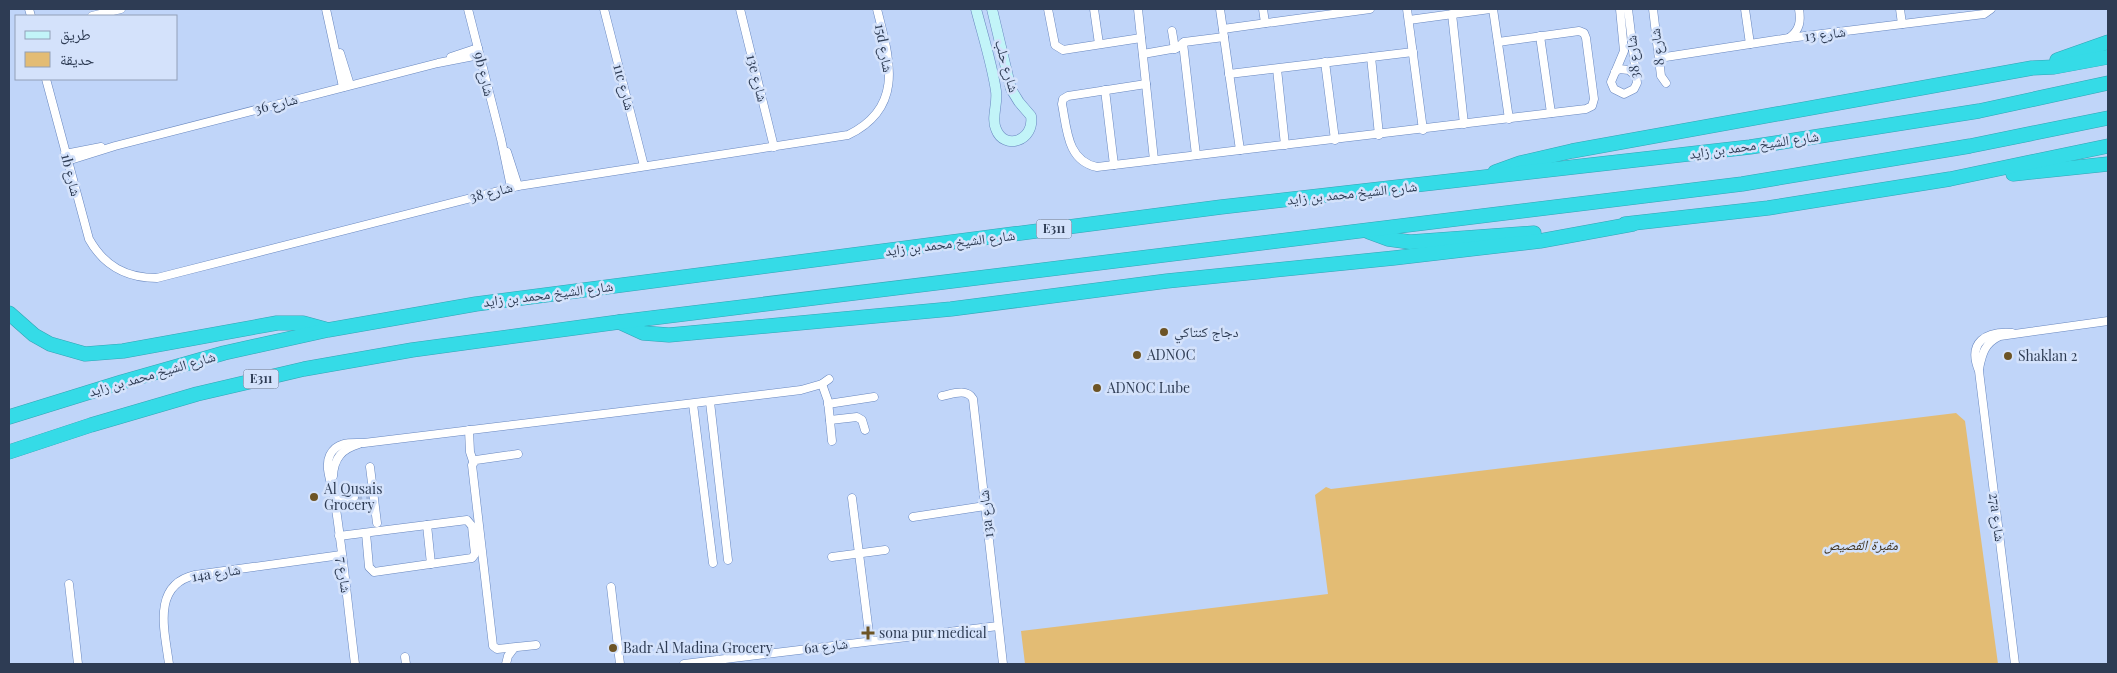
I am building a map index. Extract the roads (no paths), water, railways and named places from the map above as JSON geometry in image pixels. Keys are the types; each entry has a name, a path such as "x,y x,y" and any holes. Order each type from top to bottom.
{"highway":[{"path":"2032,68 2108,42"},
{"path":"1472,180 1546,156 2032,68 2054,67 2108,57"},
{"name":"شارع الشيخ محمد بن زايد","path":"9,417 114,384 224,353 328,330 537,295 1221,207 1750,147 1979,111 2108,83"},
{"name":"E311","path":"9,452 144,409 295,371 412,350 619,322 1742,184 1970,146 2108,118"},
{"path":"1366,231 1388,239 1410,242 1633,224 1768,208 1950,179 2108,146"},
{"path":"1950,179 2108,164"},
{"path":"619,322 643,333 669,335 922,312 1167,281 1516,244 1633,224"},
{"path":"9,313 34,336 50,344 85,354 123,351 277,323 303,323 328,330"}],"street":[{"path":"96,15 121,9"},
{"path":"326,9 347,86"},
{"name":"9b شارع","path":"468,9 514,187"},
{"name":"11c شارع","path":"604,9 644,166"},
{"name":"13e شارع","path":"740,9 774,147"},
{"name":"15d شارع","path":"876,9 888,54 890,72 885,99 876,114"},
{"name":"شارع حلب","path":"976,9 996,91 995,127 1002,137 1013,141 1019,140 1024,138 1031,128 1031,116 1018,102 1012,89 992,9"},
{"path":"1048,9 1054,41 1063,50 1141,38"},
{"path":"1094,9 1099,44"},
{"path":"1138,9 1154,160"},
{"path":"1220,9 1240,150"},
{"path":"1263,9 1264,23"},
{"path":"1305,9 1305,18"},
{"path":"1143,54 1175,49 1183,44 1264,23 1305,18 1320,12 1366,9"},
{"path":"1407,9 1423,130"},
{"path":"1409,20 1452,14 1465,10 1492,9 1509,119"},
{"name":"شارع 38","path":"1620,9 1624,44 1622,59 1611,82 1614,89 1620,93 1634,90 1636,83 1628,9"},
{"name":"شارع 8","path":"1653,9 1661,76 1666,83"},
{"path":"1745,9 1750,44"},
{"path":"1900,9 1902,24"},
{"name":"شارع 13","path":"1659,58 1789,38 1984,14 1991,9"},
{"path":"1800,12 1805,27 1814,35"},
{"path":"1789,38 1798,29 1800,12"},
{"path":"1452,14 1464,124"},
{"path":"1172,31 1175,49"},
{"path":"1146,84 1065,97 1062,104 1070,146 1074,152 1095,166 1114,165 1551,114 1586,109 1593,102 1584,33 1578,32 1498,42"},
{"path":"1540,36 1551,114"},
{"path":"1183,44 1196,155"},
{"name":"شارع 36","path":"66,158 479,51"},
{"path":"1229,74 1413,52"},
{"path":"1371,57 1379,134"},
{"path":"1326,62 1335,140"},
{"path":"1277,68 1285,145"},
{"path":"1615,72 1624,69 1633,72 1636,76"},
{"name":"1b شارع","path":"46,80 88,239 101,257 109,264"},
{"path":"1105,90 1114,165"},
{"name":"شارع 38","path":"109,264 131,276 157,278 514,187 848,135 863,126 876,114"},
{"name":"27a شارع","path":"2015,664 1979,371 1975,356 1981,340 1991,334 2012,334 2108,321"},
{"path":"536,645 497,649 493,646 473,461 470,452 470,430 801,390 822,384 829,379"},
{"path":"822,384 828,404 832,441"},
{"name":"13a شارع","path":"942,396 965,392 972,397 1003,664"},
{"path":"828,404 874,397"},
{"path":"852,400 854,417"},
{"path":"710,402 728,560"},
{"path":"693,404 713,563"},
{"path":"830,420 854,417 862,420 864,430"},
{"name":"شارع 7","path":"355,664 332,486 334,468 338,456 354,446 364,443 470,430"},
{"path":"473,461 518,454"},
{"path":"370,468 377,523"},
{"path":"335,500 354,496"},
{"path":"852,498 870,641"},
{"path":"913,516 985,506"},
{"path":"339,536 467,520 472,526 475,554 472,558 372,571 369,567 366,533"},
{"path":"427,526 431,564"},
{"path":"832,557 885,550"},
{"name":"14a شارع","path":"169,664 164,607 169,591 179,581 194,575 341,555"},
{"path":"69,584 78,664"},
{"path":"611,587 620,664"},
{"name":"6a شارع","path":"684,664 998,626"},
{"path":"506,664 508,656 514,648"}],"tunnel":[{"path":"354,497 369,495"}],"place":[{"name":"دجاج كنتاكي","path":"1164,332"},
{"name":"ADNOC","path":"1137,355"},
{"name":"Shaklan 2","path":"2008,356"},
{"name":"ADNOC Lube","path":"1097,388"},
{"name":"Al Qusais Grocery","path":"314,497"},
{"name":"sona pur medical","path":"868,633"},
{"name":"Badr Al Madina Grocery","path":"613,648"}],"park label":[{"name":"مقبرة القصيص","path":"1861,545"}]}
